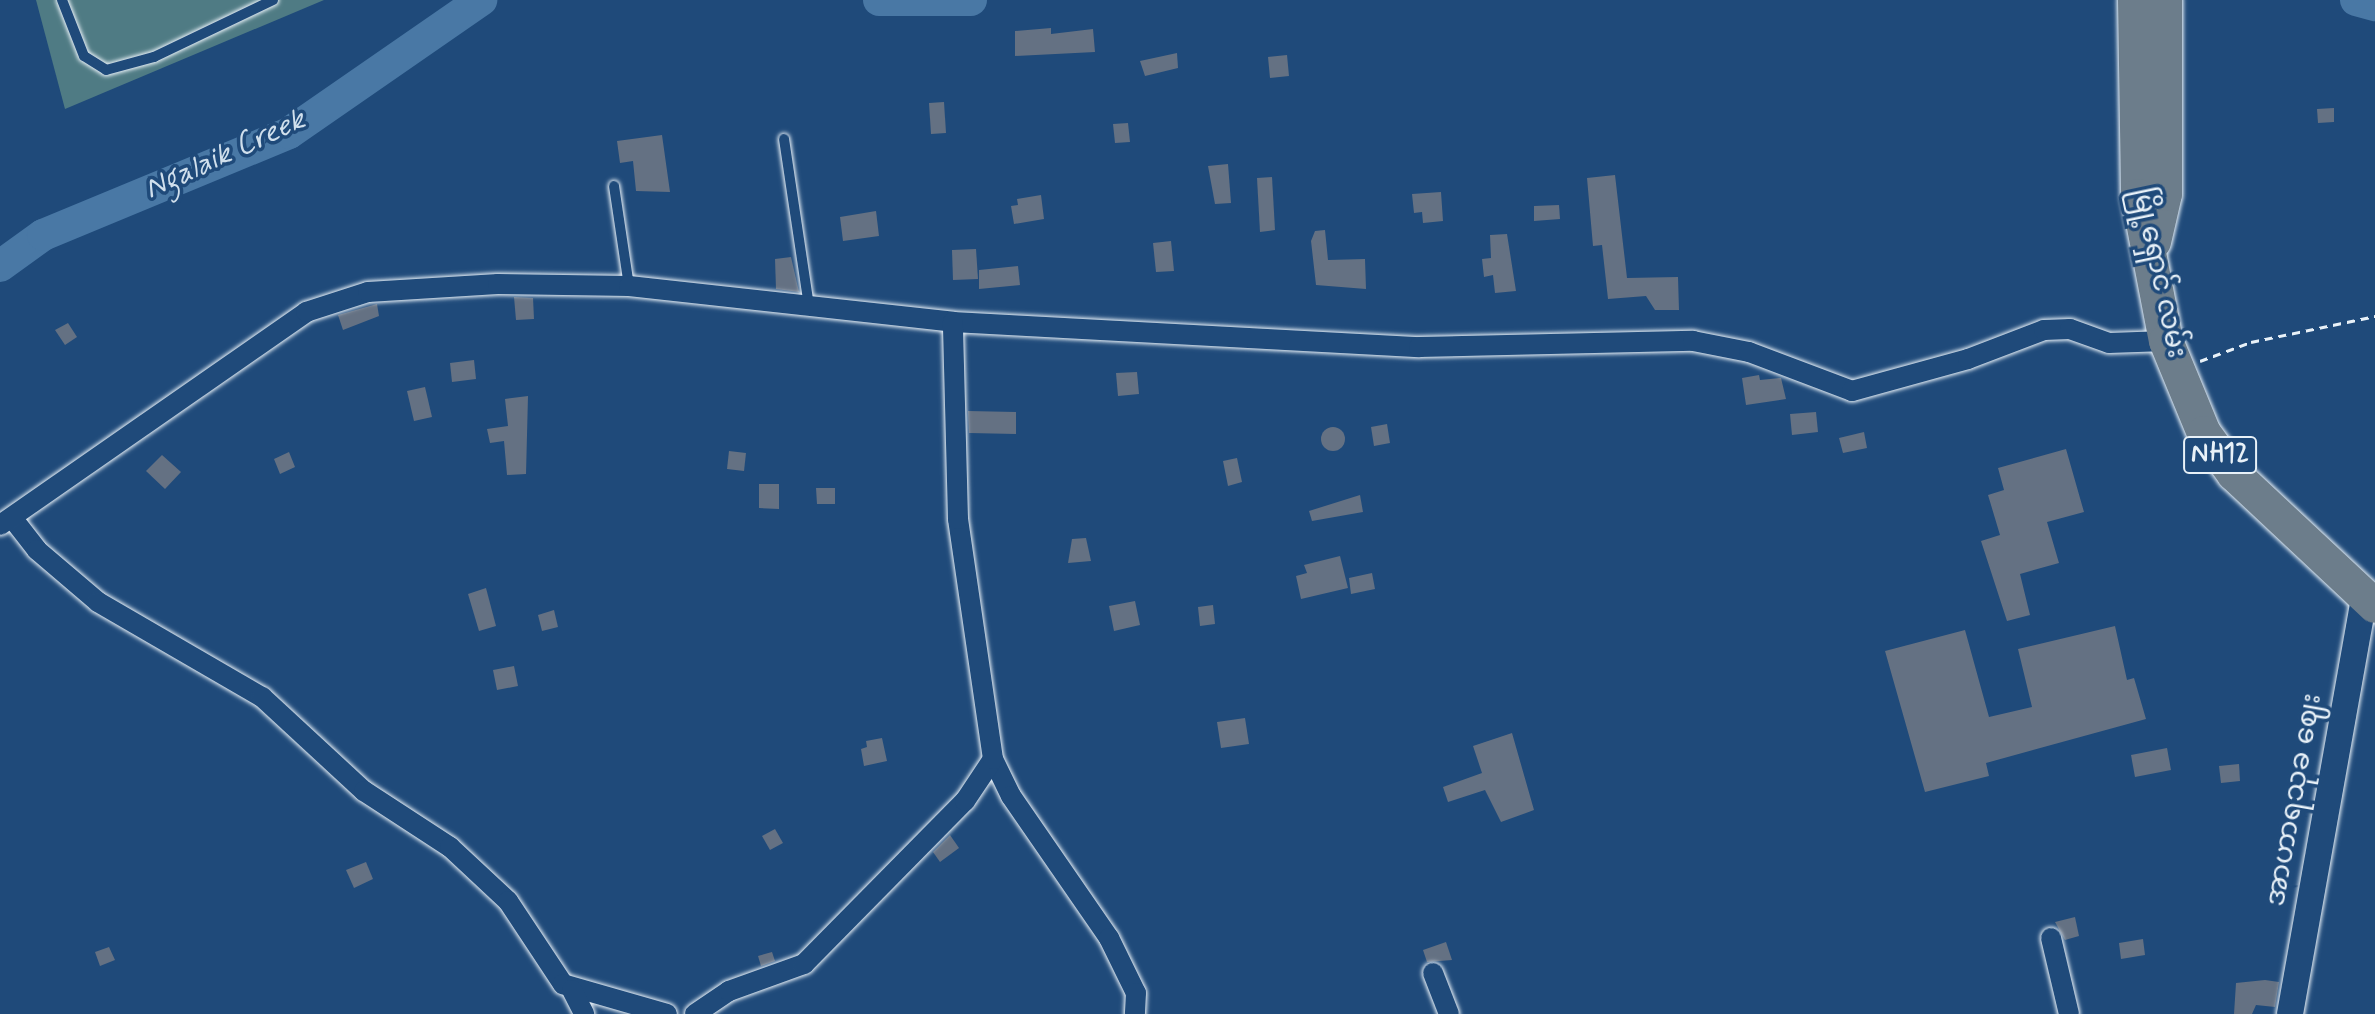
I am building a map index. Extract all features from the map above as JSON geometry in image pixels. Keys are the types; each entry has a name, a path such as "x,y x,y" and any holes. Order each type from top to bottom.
{"highway":[{"name":"NH12","path":"2135,0 2152,56"},
{"name":"NH12","path":"2152,56 2165,0"},
{"name":"မြို့ရှောင် လမ်း","path":"2152,56 2138,196 2172,355 2204,433 2234,474 2369,602"}],"street":[{"path":"584,1014 572,990 556,977 508,901 450,847 364,791 262,697 98,602 6,522 285,326 331,302 368,292 498,284 629,286 953,322 1419,347 1693,341 1749,352 1852,391 1968,359 2044,330 2070,329 2109,343 2172,355"},
{"path":"953,322 958,519 993,759 1011,796 1109,938 1136,993 1135,1014"},
{"name":"အာဟာရသုခ ဈေး","path":"2290,1014 2369,602"},
{"path":"695,1014 729,991 804,964 965,801 993,759"},
{"path":"2051,938 2069,1014"},
{"path":"1433,973 1449,1014"},
{"path":"572,990 667,1014"}],"lane":[{"path":"62,0 84,56 106,70 154,57 273,0"},
{"path":"784,139 809,306"},
{"path":"614,186 629,286"}],"path":[{"path":"2172,355 2375,316"}],"green space":[{"path":"36,0 324,0 65,109"}],"building":[{"path":"1051,28 1051,34 1093,29 1095,52 1015,56 1015,31"},
{"path":"1177,53 1178,68 1145,76 1140,61"},
{"path":"1287,55 1289,76 1270,78 1268,57"},
{"path":"944,102 946,133 931,134 929,103"},
{"path":"2334,108 2334,122 2318,123 2317,109"},
{"path":"1128,123 1130,142 1115,143 1113,124"},
{"path":"662,135 670,192 636,191 633,161 620,163 617,141"},
{"path":"1228,164 1231,203 1215,204 1208,166"},
{"path":"1615,175 1627,278 1678,277 1679,310 1655,310 1646,296 1608,299 1602,245 1593,246 1587,178"},
{"path":"1272,177 1275,230 1260,232 1257,178"},
{"path":"1441,192 1443,221 1423,223 1422,212 1414,213 1412,194"},
{"path":"1041,195 1044,219 1014,224 1011,206 1018,205 1017,199"},
{"path":"1559,205 1560,219 1534,221 1534,206"},
{"path":"876,211 879,236 843,241 840,217"},
{"path":"1325,230 1328,260 1365,259 1366,289 1316,285 1311,241 1315,231"},
{"path":"1507,234 1516,291 1495,293 1493,275 1484,277 1482,259 1491,258 1490,235"},
{"path":"1171,241 1174,271 1156,272 1153,243"},
{"path":"976,249 978,279 953,280 952,250"},
{"path":"791,257 799,292 776,289 775,259"},
{"path":"1018,266 1020,285 979,289 979,270"},
{"path":"514,297 533,298 534,319 516,320"},
{"path":"377,304 379,316 343,330 338,315"},
{"path":"68,323 77,337 65,345 55,330"},
{"path":"474,360 476,379 452,382 450,363"},
{"path":"1137,372 1139,394 1118,396 1116,373"},
{"path":"1759,375 1760,380 1781,378 1786,399 1746,405 1742,378"},
{"path":"425,387 432,417 414,421 407,391"},
{"path":"528,396 526,474 507,475 504,441 490,443 487,429 508,426 505,399"},
{"path":"968,411 1016,412 1016,434 969,433"},
{"path":"1816,412 1818,432 1792,435 1790,414"},
{"path":"1387,424 1390,443 1374,446 1371,427"},
{"path":"1333,427 1342,430 1345,439 1342,448 1333,451 1324,448 1321,439 1324,430"},
{"path":"1864,432 1867,448 1843,453 1839,438"},
{"path":"2066,449 2084,512 2047,522 2059,563 2020,574 2030,615 2007,621 1981,541 2000,535 1988,495 2004,490 1998,468"},
{"path":"729,451 746,453 744,471 727,469"},
{"path":"289,452 295,467 280,474 274,459"},
{"path":"162,455 181,472 165,489 146,471"},
{"path":"1237,458 1242,482 1228,486 1223,461"},
{"path":"759,484 779,484 779,509 759,508"},
{"path":"816,488 835,488 835,504 817,504"},
{"path":"1360,495 1363,512 1312,521 1309,511"},
{"path":"1086,538 1091,561 1068,563 1072,539"},
{"path":"1340,556 1348,588 1301,599 1296,576 1307,573 1304,565"},
{"path":"1372,573 1375,589 1351,594 1349,578"},
{"path":"486,588 496,626 479,631 468,594"},
{"path":"1135,601 1140,625 1114,631 1109,606"},
{"path":"1213,605 1215,624 1200,626 1198,607"},
{"path":"554,610 558,627 542,631 538,615"},
{"path":"2115,626 2127,680 2134,678 2146,719 1986,763 1989,776 1925,792 1885,651 1965,630 1989,717 2032,707 2018,649"},
{"path":"514,666 518,686 497,690 493,670"},
{"path":"1245,718 1249,744 1221,748 1217,722"},
{"path":"1512,733 1534,810 1501,822 1485,790 1448,802 1443,787 1482,773 1473,746"},
{"path":"882,738 887,761 864,766 861,749 867,747 866,741"},
{"path":"2167,748 2171,770 2135,777 2131,755"},
{"path":"2239,764 2240,781 2221,783 2219,766"},
{"path":"775,829 783,843 770,850 762,836"},
{"path":"950,835 959,848 940,862 933,852"},
{"path":"366,862 373,879 354,888 346,870"},
{"path":"2075,917 2079,936 2065,940 2055,922"},
{"path":"2143,939 2145,955 2121,959 2119,943"},
{"path":"1446,942 1452,960 1427,962 1423,950"},
{"path":"109,947 115,960 100,966 95,952"},
{"path":"772,952 775,961 761,966 758,956"},
{"path":"2279,982 2275,1007 2256,1005 2252,1014 2234,1014 2236,983"}],"waterway":[{"name":"Ngalaik Creek","path":"0,266 43,235 289,133 481,0"},
{"name":"Ngalaik Creek","path":"879,0 971,0"},
{"name":"Ngalaik Creek","path":"2356,0 2375,5"}]}
